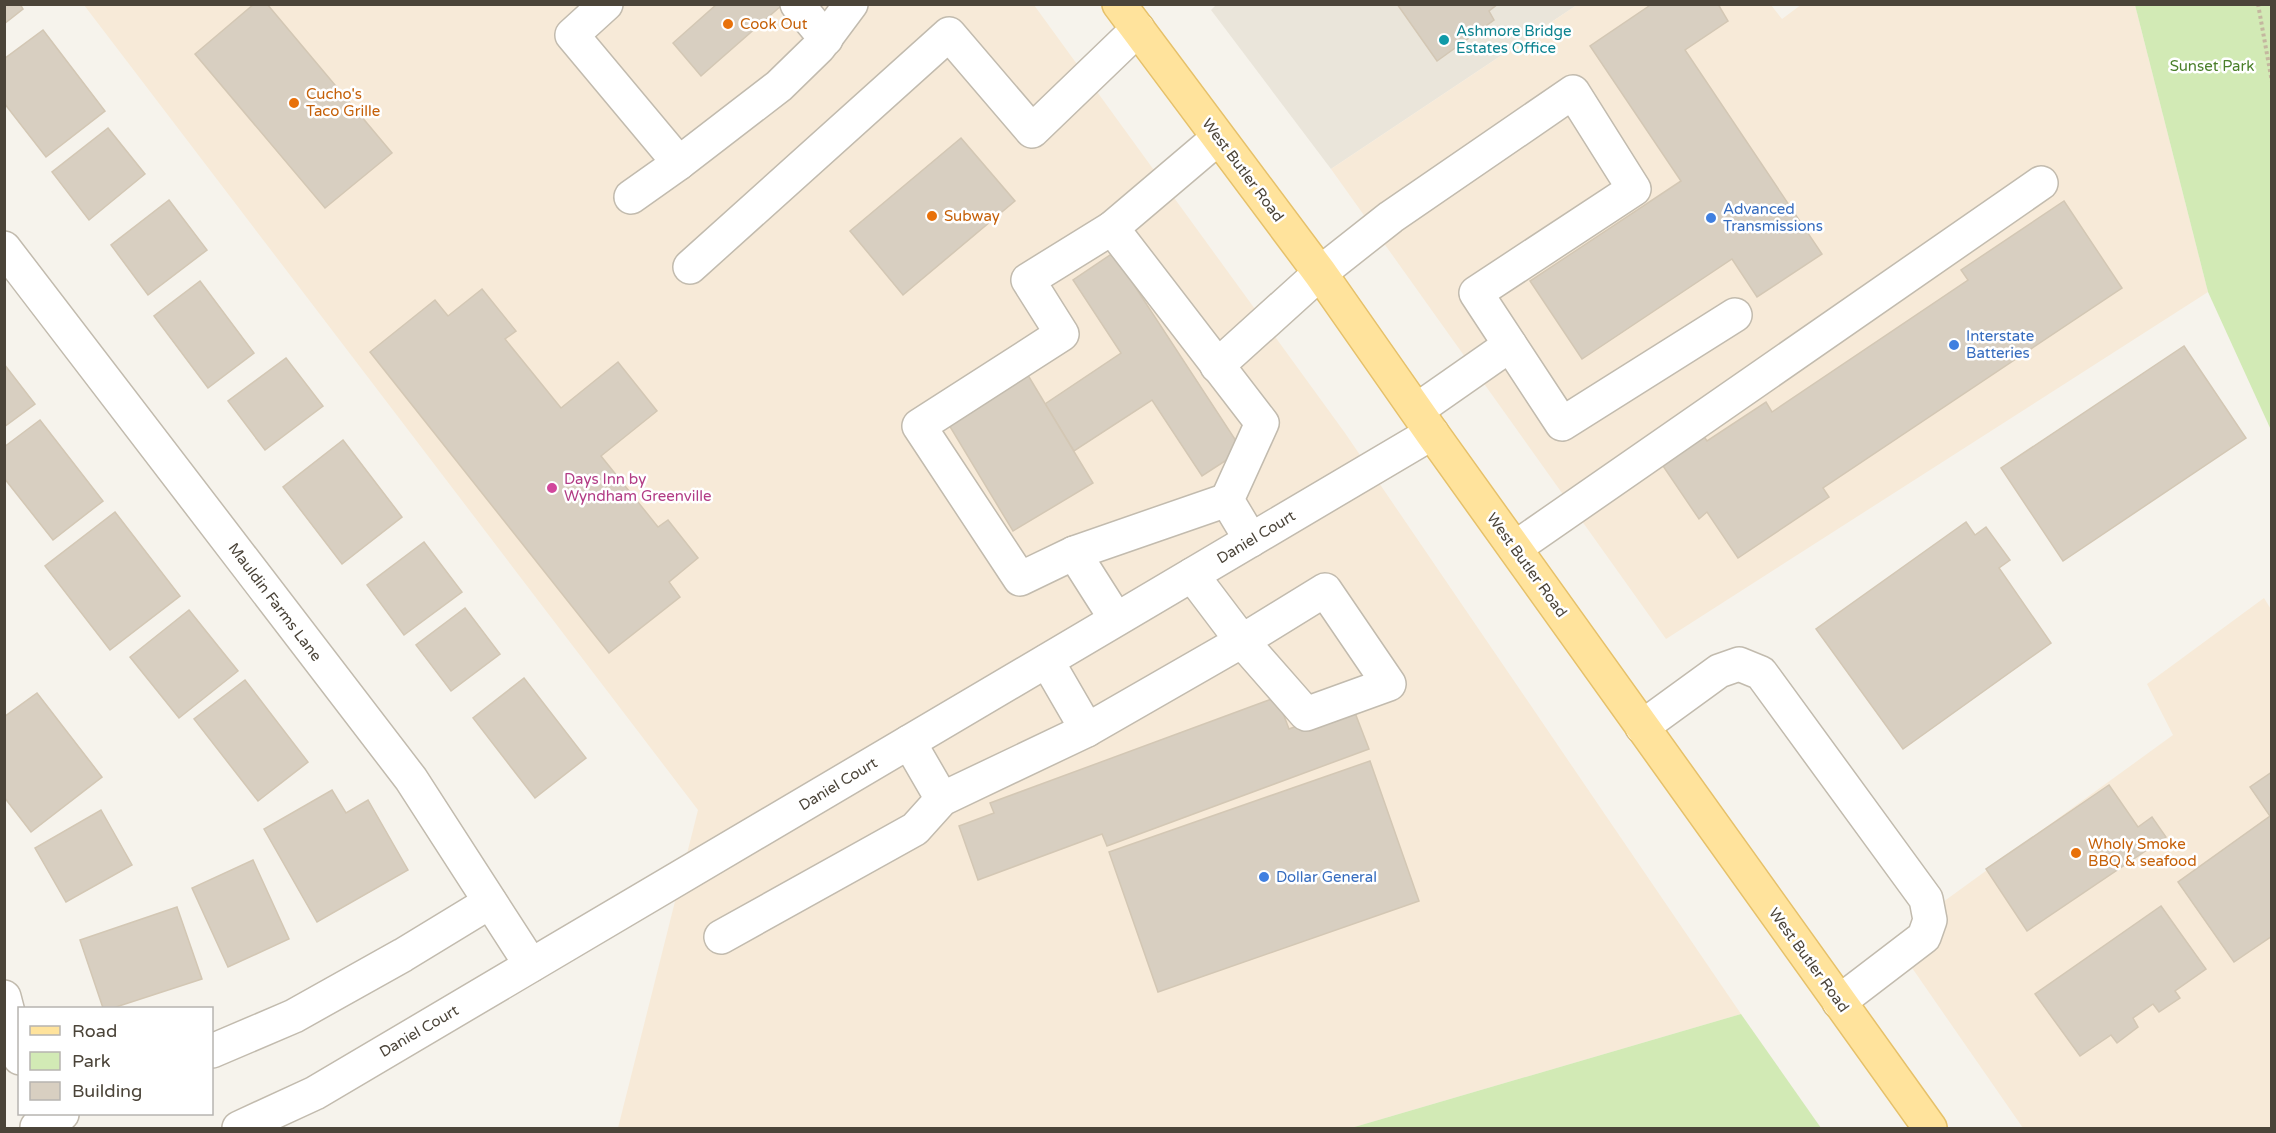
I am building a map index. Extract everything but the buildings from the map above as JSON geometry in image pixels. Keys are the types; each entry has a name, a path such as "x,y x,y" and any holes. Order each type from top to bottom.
{"main road":[{"name":"West Butler Road","path":"1129,17 1320,273 1424,422 1930,1128"}],"street":[{"path":"606,4 572,35 679,163"},
{"path":"797,4 826,39"},
{"path":"632,197 779,86 826,39 851,4"},
{"path":"690,267 949,34 1032,131 1129,17"},
{"path":"1217,366 1320,273 1391,217 1573,92 1634,189 1476,293 1562,424 1735,315"},
{"path":"1112,228 1262,423 1227,500 1074,554 1020,579 919,426 1062,334 1028,280 1112,228 1218,138"},
{"path":"1515,548 2041,183"},
{"name":"Mauldin Farms Lane","path":"4,248 411,779 531,965"},
{"name":"Daniel Court","path":"239,1128 296,1116 315,1093 1251,540 1424,422 1510,345"},
{"path":"1227,500 1251,540"},
{"path":"1074,554 1116,619"},
{"path":"721,937 915,829 942,799 1087,730 1242,641 1192,575"},
{"path":"1047,661 1087,730"},
{"path":"1642,727 1719,671 1739,664 1761,673 1926,899 1930,920 1924,937 1839,1002"},
{"path":"909,742 942,799"},
{"path":"213,1051 294,1016 403,956 490,902"},
{"path":"4,997 18,1050"}],"path":[{"path":"2258,4 2271,82"}],"shaded area":[{"path":"1217,4 1577,5 1331,169 1211,10"},
{"path":"1802,4 2135,5 2208,292 1666,639 1331,169 1577,5 1771,5 1782,19"},
{"path":"84,5 1034,5 1345,433 1741,1014 1351,1128 618,1128 698,810"},
{"path":"2264,598 2272,611 2271,1128 2023,1128 1892,939 2173,735 2147,684"}],"green space":[{"name":"Sunset Park","path":"2135,5 2271,5 2271,430 2208,292"},
{"path":"1741,1014 1821,1128 1351,1128"}],"place":[{"name":"Cook Out","path":"728,24"},
{"name":"Ashmore Bridge Estates Office","path":"1444,40"},
{"name":"Cucho's Taco Grille","path":"294,103"},
{"name":"Subway","path":"932,216"},
{"name":"Advanced Transmissions","path":"1711,218"},
{"name":"Interstate Batteries","path":"1954,345"},
{"name":"Days Inn by Wyndham Greenville","path":"552,488"},
{"name":"Wholy Smoke BBQ & seafood","path":"2076,853"},
{"name":"Dollar General","path":"1264,877"}]}
